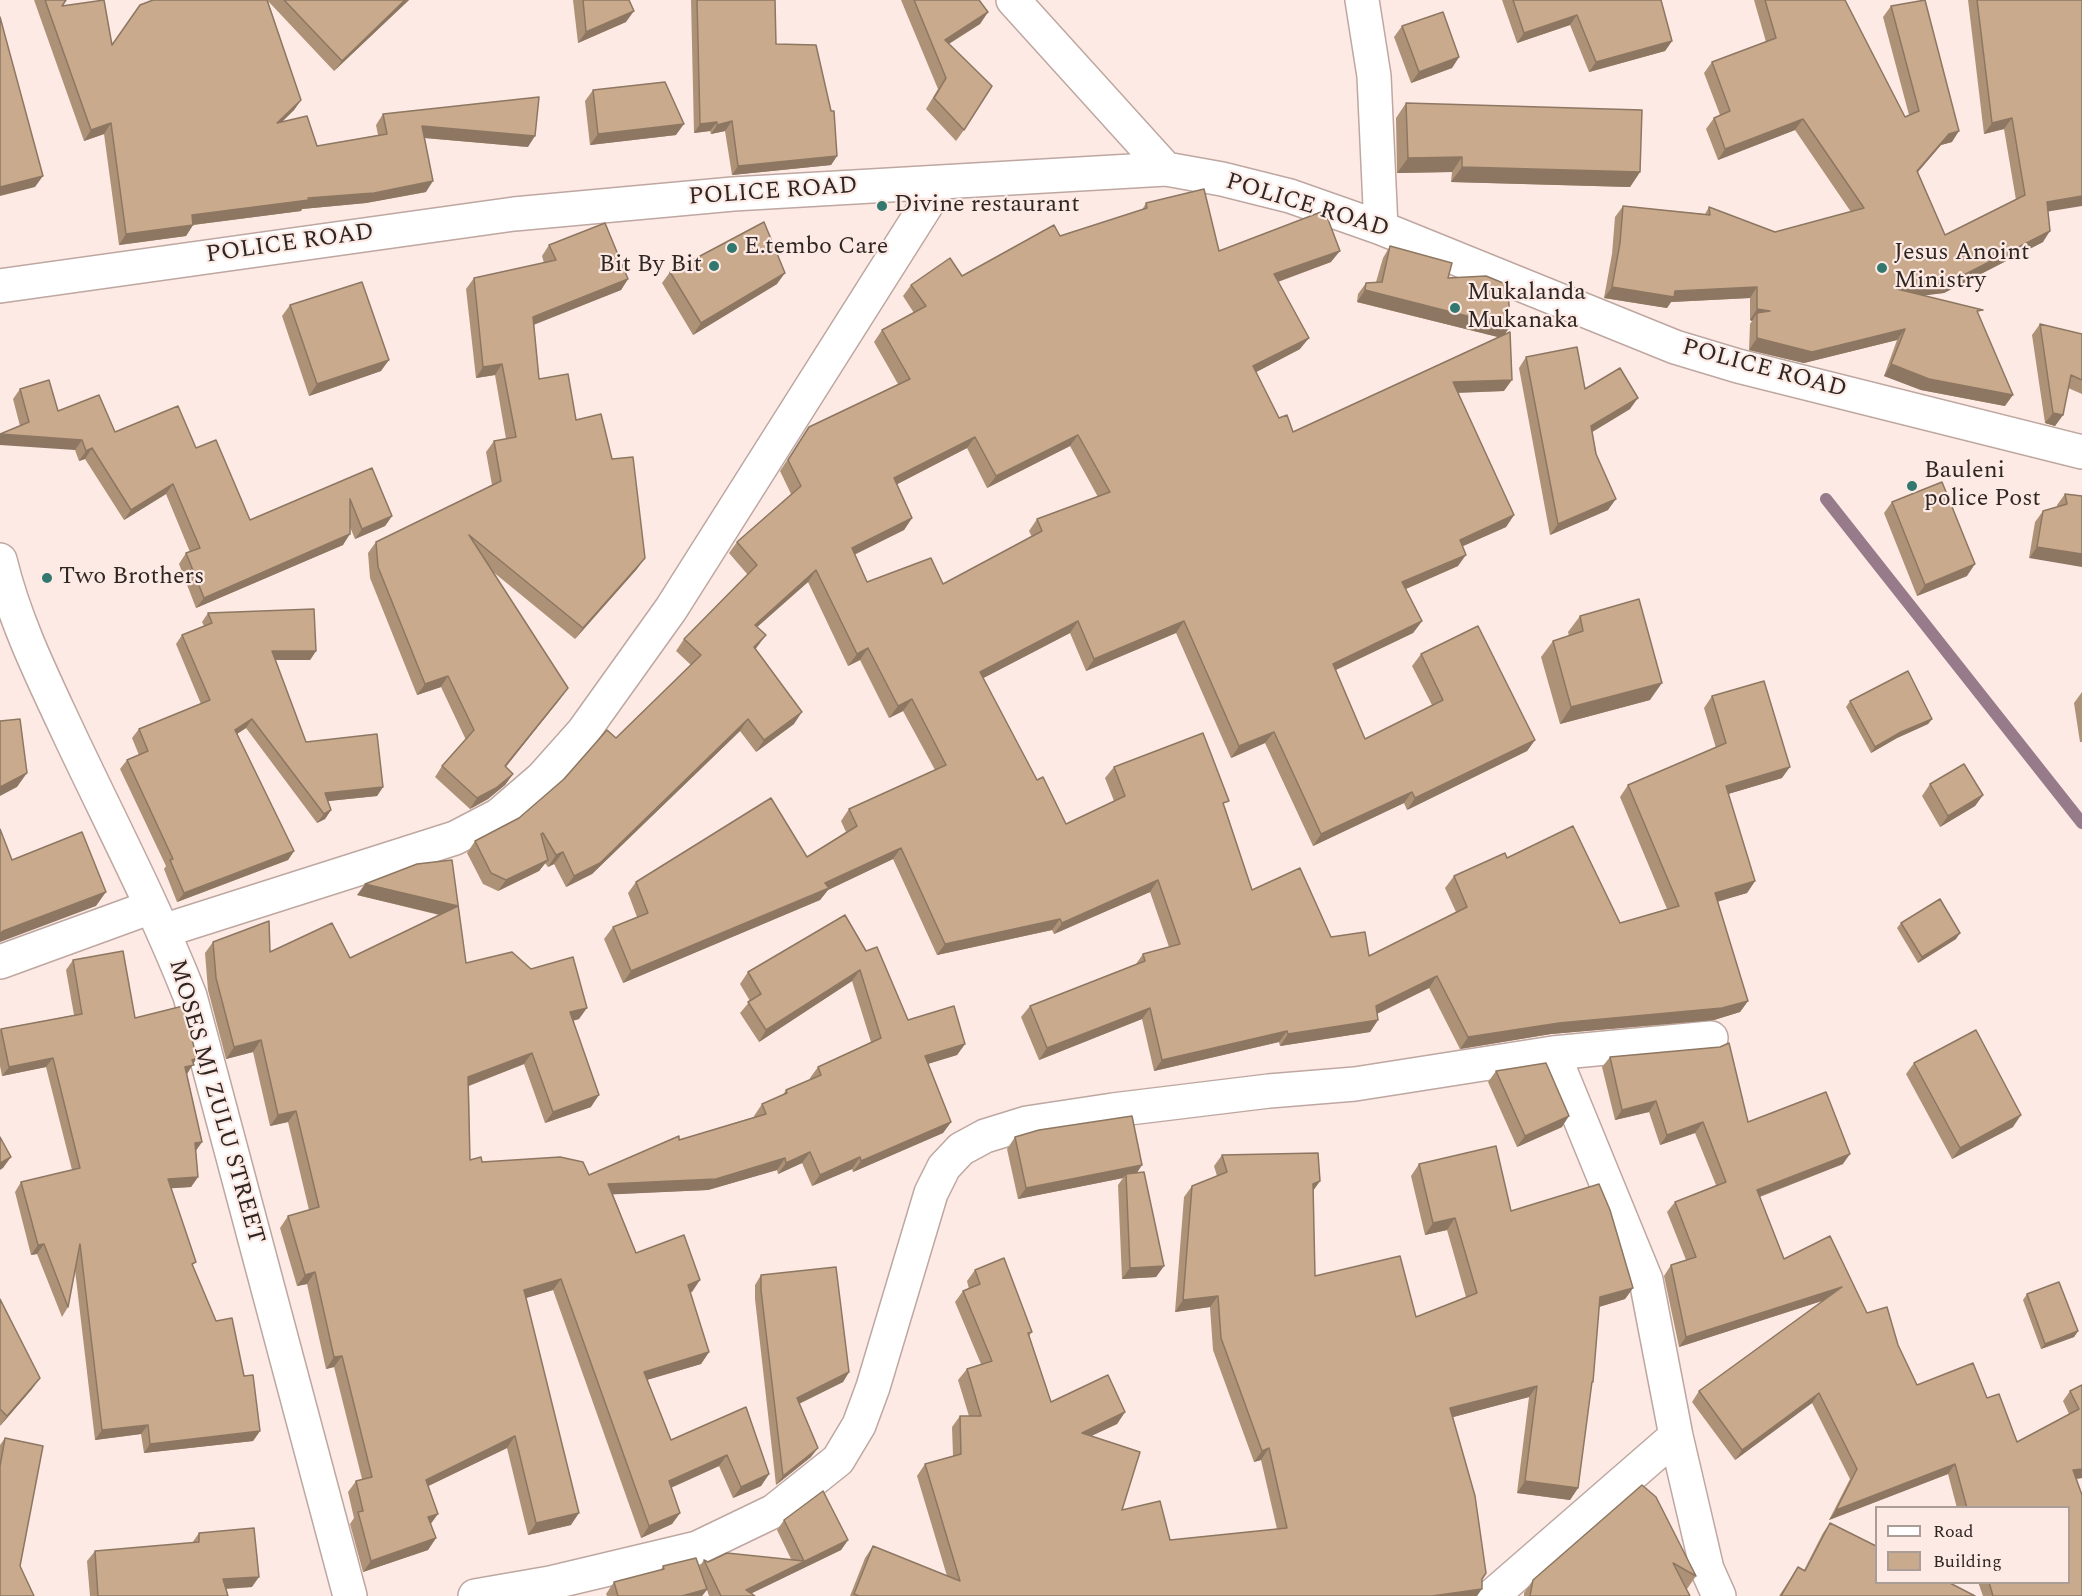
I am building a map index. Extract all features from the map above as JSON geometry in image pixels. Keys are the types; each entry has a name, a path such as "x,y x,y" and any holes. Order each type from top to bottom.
{"street":[{"path":"1013,0 1166,170"},
{"path":"1362,0 1374,76 1381,228"},
{"name":"POLICE ROAD","path":"0,286 514,214 733,194 1166,170 1290,196 1381,228 1675,347 1738,366 2082,452"},
{"path":"0,962 455,838 499,814 542,778 583,732 671,609 941,182"},
{"name":"MOSES MJ ZULU STREET","path":"0,560 9,597 34,658 157,919 190,996 350,1596"},
{"path":"475,1596 555,1589 696,1548 774,1510 838,1460 859,1425 873,1387 931,1193 944,1167 961,1149 985,1136 1027,1123 1113,1110 1269,1091 1355,1084 1553,1053 1711,1038"},
{"path":"1553,1053 1646,1280 1676,1436 1707,1569 1719,1596"},
{"path":"1492,1596 1676,1436"}],"building":[{"path":"45,0 66,0 62,6 104,0 112,45 140,5 153,0 267,0 301,100 277,123 307,116 317,146 387,134 383,114 539,97 535,136 422,126 433,181 374,193 308,198 309,200 192,215 193,225 126,234 111,123 91,130"},
{"path":"284,0 405,0 342,61"},
{"path":"583,0 629,0 634,11 586,32"},
{"path":"697,0 775,0 776,44 816,45 831,111 834,111 837,156 738,166 732,121 717,125 717,122 700,124"},
{"path":"914,0 979,0 988,12 945,40 992,86 964,130 934,98 946,78"},
{"path":"1513,0 1661,0 1672,41 1596,62 1577,15 1524,33"},
{"path":"1765,0 1845,0 1905,117 1919,111 1891,6 1925,0 1959,131 1949,134 1917,171 1945,235 2025,195 2012,118 1992,123 1977,0 2082,0 2082,196 2047,202 2050,231 1952,281 1897,289 1983,310 1977,311 2013,395 1929,379 1891,364 1905,329 1812,352 1757,338 1757,313 1770,311 1757,309 1757,287 1675,291 1674,297 1612,287 1620,243 1623,206 1710,215 1709,207 1775,232 1864,208 1803,119 1725,149 1714,118 1730,111 1712,62 1776,38"},
{"path":"1443,12 1459,57 1419,72 1402,26"},
{"path":"0,17 43,176 0,187"},
{"path":"665,82 684,124 598,134 593,90"},
{"path":"1406,103 1642,110 1640,172 1462,167 1462,157 1408,158"},
{"path":"1204,189 1219,251 1321,212 1326,214 1340,251 1274,274 1309,338 1253,366 1279,418 1287,415 1293,432 1510,332 1512,380 1453,382 1514,515 1460,540 1466,555 1402,582 1422,621 1333,664 1365,739 1443,700 1421,654 1478,626 1535,740 1415,798 1412,792 1321,834 1274,732 1239,746 1184,621 1094,659 1078,621 980,672 1037,780 1043,777 1066,824 1125,796 1114,767 1203,733 1229,801 1223,803 1252,890 1300,868 1331,937 1365,932 1369,956 1467,907 1454,876 1505,853 1507,858 1573,826 1620,923 1679,906 1628,785 1726,743 1712,696 1764,681 1790,767 1726,786 1755,881 1715,893 1748,1001 1722,1008 1559,1023 1468,1037 1437,976 1376,1006 1378,1020 1288,1034 1287,1031 1162,1060 1150,1008 1047,1048 1030,1006 1145,961 1143,954 1180,944 1158,880 1062,923 1060,919 945,944 901,848 825,883 829,888 631,971 613,927 648,913 636,882 771,798 807,857 857,826 849,809 946,765 912,699 898,706 868,648 857,654 816,570 755,625 766,635 754,647 802,712 764,740 748,719 600,863 574,876 563,852 556,855 543,833 541,834 548,860 506,880 491,873 475,841 519,818 564,779 607,730 616,738 701,655 684,639 757,565 737,542 801,486 788,460 809,427 910,379 882,330 926,306 911,285 950,258 962,276 1054,225 1060,236 1147,208 1146,203","holes":["1078,435 1110,492 1037,519 1042,531 943,584 931,558 867,582 852,548 912,518 894,478 975,437 996,476"]},
{"path":"764,222 785,273 701,323 670,272"},
{"path":"605,223 628,279 533,317 539,379 568,374 576,420 601,414 612,459 633,457 645,558 583,628 469,535 568,688 505,766 513,774 496,788 477,798 442,766 474,730 448,676 425,684 378,567 376,542 501,481 494,441 516,437 502,364 483,367 474,278 556,260 549,245"},
{"path":"1390,246 1452,263 1448,278 1486,276 1508,285 1510,327 1365,290 1366,283 1382,282"},
{"path":"362,282 389,360 317,384 290,305"},
{"path":"2040,324 2082,334 2082,380 2071,375 2063,415 2053,413"},
{"path":"1577,347 1585,389 1620,368 1638,398 1591,426 1596,454 1616,499 1558,524 1526,357"},
{"path":"49,380 58,411 99,395 115,432 178,406 196,448 216,440 250,520 372,468 392,516 362,529 350,499 350,534 204,598 186,553 200,548 173,484 131,510 92,448 86,451 82,440 0,434 29,422 20,389"},
{"path":"1942,482 1975,564 1925,585 1892,502"},
{"path":"2065,494 2082,496 2082,554 2037,547 2043,511 2067,504"},
{"path":"1639,599 1662,683 1571,707 1553,641 1583,631 1580,616"},
{"path":"314,609 316,651 272,651 306,742 377,734 383,787 325,793 331,810 324,814 252,719 235,730 294,851 184,893 170,860 173,859 127,760 148,751 139,729 210,700 182,635 212,623 208,613"},
{"path":"1908,671 1932,719 1901,732 1875,747 1850,701"},
{"path":"20,719 27,773 0,787 0,721"},
{"path":"1964,764 1983,795 1948,816 1930,784"},
{"path":"0,829 12,860 82,832 106,892 0,934"},
{"path":"452,860 466,963 512,952 531,969 573,957 587,1008 570,1012 599,1095 553,1112 532,1053 468,1077 470,1160 481,1157 482,1162 560,1157 583,1162 589,1175 679,1136 679,1140 766,1114 762,1104 787,1093 786,1090 821,1075 818,1067 881,1038 860,970 766,1030 748,1002 761,994 748,972 845,915 866,951 877,947 908,1020 954,1006 965,1044 925,1056 951,1122 861,1161 860,1157 820,1175 810,1152 786,1163 785,1158 716,1179 608,1184 636,1253 684,1235 700,1280 688,1285 709,1352 644,1372 671,1440 746,1407 769,1474 741,1487 727,1455 669,1481 680,1513 649,1526 561,1279 524,1290 579,1513 536,1523 515,1436 426,1480 438,1514 428,1517 436,1538 371,1561 358,1512 363,1511 356,1481 372,1477 342,1356 334,1357 315,1272 305,1275 288,1216 319,1207 296,1111 278,1115 261,1040 234,1047 216,978 213,942 269,921 270,952 332,923 350,958 458,906 365,884 417,864"},
{"path":"1940,899 1960,933 1922,957 1901,923"},
{"path":"123,951 135,1018 183,1006 197,1058 192,1060 194,1065 185,1067 202,1142 195,1143 198,1177 168,1179 196,1262 192,1264 216,1321 232,1318 244,1376 253,1375 260,1431 150,1444 148,1425 102,1430 80,1244 68,1307 44,1244 38,1245 21,1182 80,1168 53,1058 9,1067 1,1029 82,1014 73,960"},
{"path":"1976,1030 2021,1115 1960,1148 1914,1063"},
{"path":"1729,1043 1748,1122 1826,1092 1850,1154 1757,1190 1784,1259 1830,1236 1867,1313 1887,1307 1898,1345 1917,1385 1973,1363 1987,1398 1999,1394 2017,1442 2079,1409 2070,1391 2082,1385 2082,1469 2073,1470 2082,1495 2082,1596 1993,1596 1990,1584 2070,1584 2070,1506 1966,1506 1955,1464 1836,1510 1857,1469 1819,1393 1742,1450 1699,1391 1842,1287 1686,1337 1671,1265 1696,1257 1675,1202 1726,1182 1703,1122 1667,1135 1656,1101 1622,1110 1610,1057 1720,1047"},
{"path":"1546,1063 1569,1116 1525,1136 1496,1071"},
{"path":"1132,1116 1142,1165 1026,1188 1015,1137 1039,1130"},
{"path":"0,1137 11,1157 0,1163"},
{"path":"1496,1146 1511,1211 1599,1184 1610,1210 1633,1288 1600,1297 1593,1382 1578,1488 1525,1481 1537,1386 1450,1408 1475,1496 1486,1573 1482,1579 1482,1589 1432,1596 859,1596 854,1594 873,1546 960,1581 925,1464 961,1454 960,1416 981,1416 967,1369 992,1361 963,1291 980,1284 975,1270 1004,1258 1032,1332 1028,1333 1051,1402 1108,1375 1125,1412 1082,1433 1140,1452 1122,1510 1160,1501 1170,1540 1287,1528 1269,1448 1262,1451 1221,1338 1218,1296 1183,1300 1192,1186 1227,1172 1222,1155 1318,1153 1320,1181 1313,1184 1315,1276 1400,1256 1416,1317 1477,1293 1455,1218 1433,1223 1419,1164"},
{"path":"1144,1172 1164,1266 1130,1268 1126,1174"},
{"path":"836,1267 849,1372 797,1398 818,1448 783,1476 761,1275"},
{"path":"2059,1282 2078,1331 2045,1344 2027,1294"},
{"path":"0,1299 40,1378 7,1416 0,1409"},
{"path":"5,1438 43,1446 20,1566 34,1596 0,1596 0,1466"},
{"path":"1642,1485 1656,1497 1696,1576 1673,1563 1690,1596 1530,1596 1533,1580"},
{"path":"823,1491 848,1540 746,1590 755,1596 721,1596 704,1560 708,1562 727,1553 804,1561 784,1520"},
{"path":"1830,1523 1875,1546 1875,1584 1952,1584 1975,1596 1781,1596 1798,1567 1805,1571"},
{"path":"254,1528 259,1577 223,1579 228,1596 98,1596 95,1551 199,1542 199,1533"},
{"path":"696,1558 707,1589 682,1596 618,1596 614,1582"}],"waterway":[{"path":"1826,499 2082,823"}],"place":[{"name":"Divine restaurant","path":"882,206"},
{"name":"E.tembo Care","path":"732,248"},
{"name":"Bit By Bit","path":"714,266"},
{"name":"Jesus Anoint Ministry","path":"1882,268"},
{"name":"Mukalanda Mukanaka","path":"1455,308"},
{"name":"Bauleni police Post","path":"1912,486"},
{"name":"Two Brothers","path":"47,578"}]}
